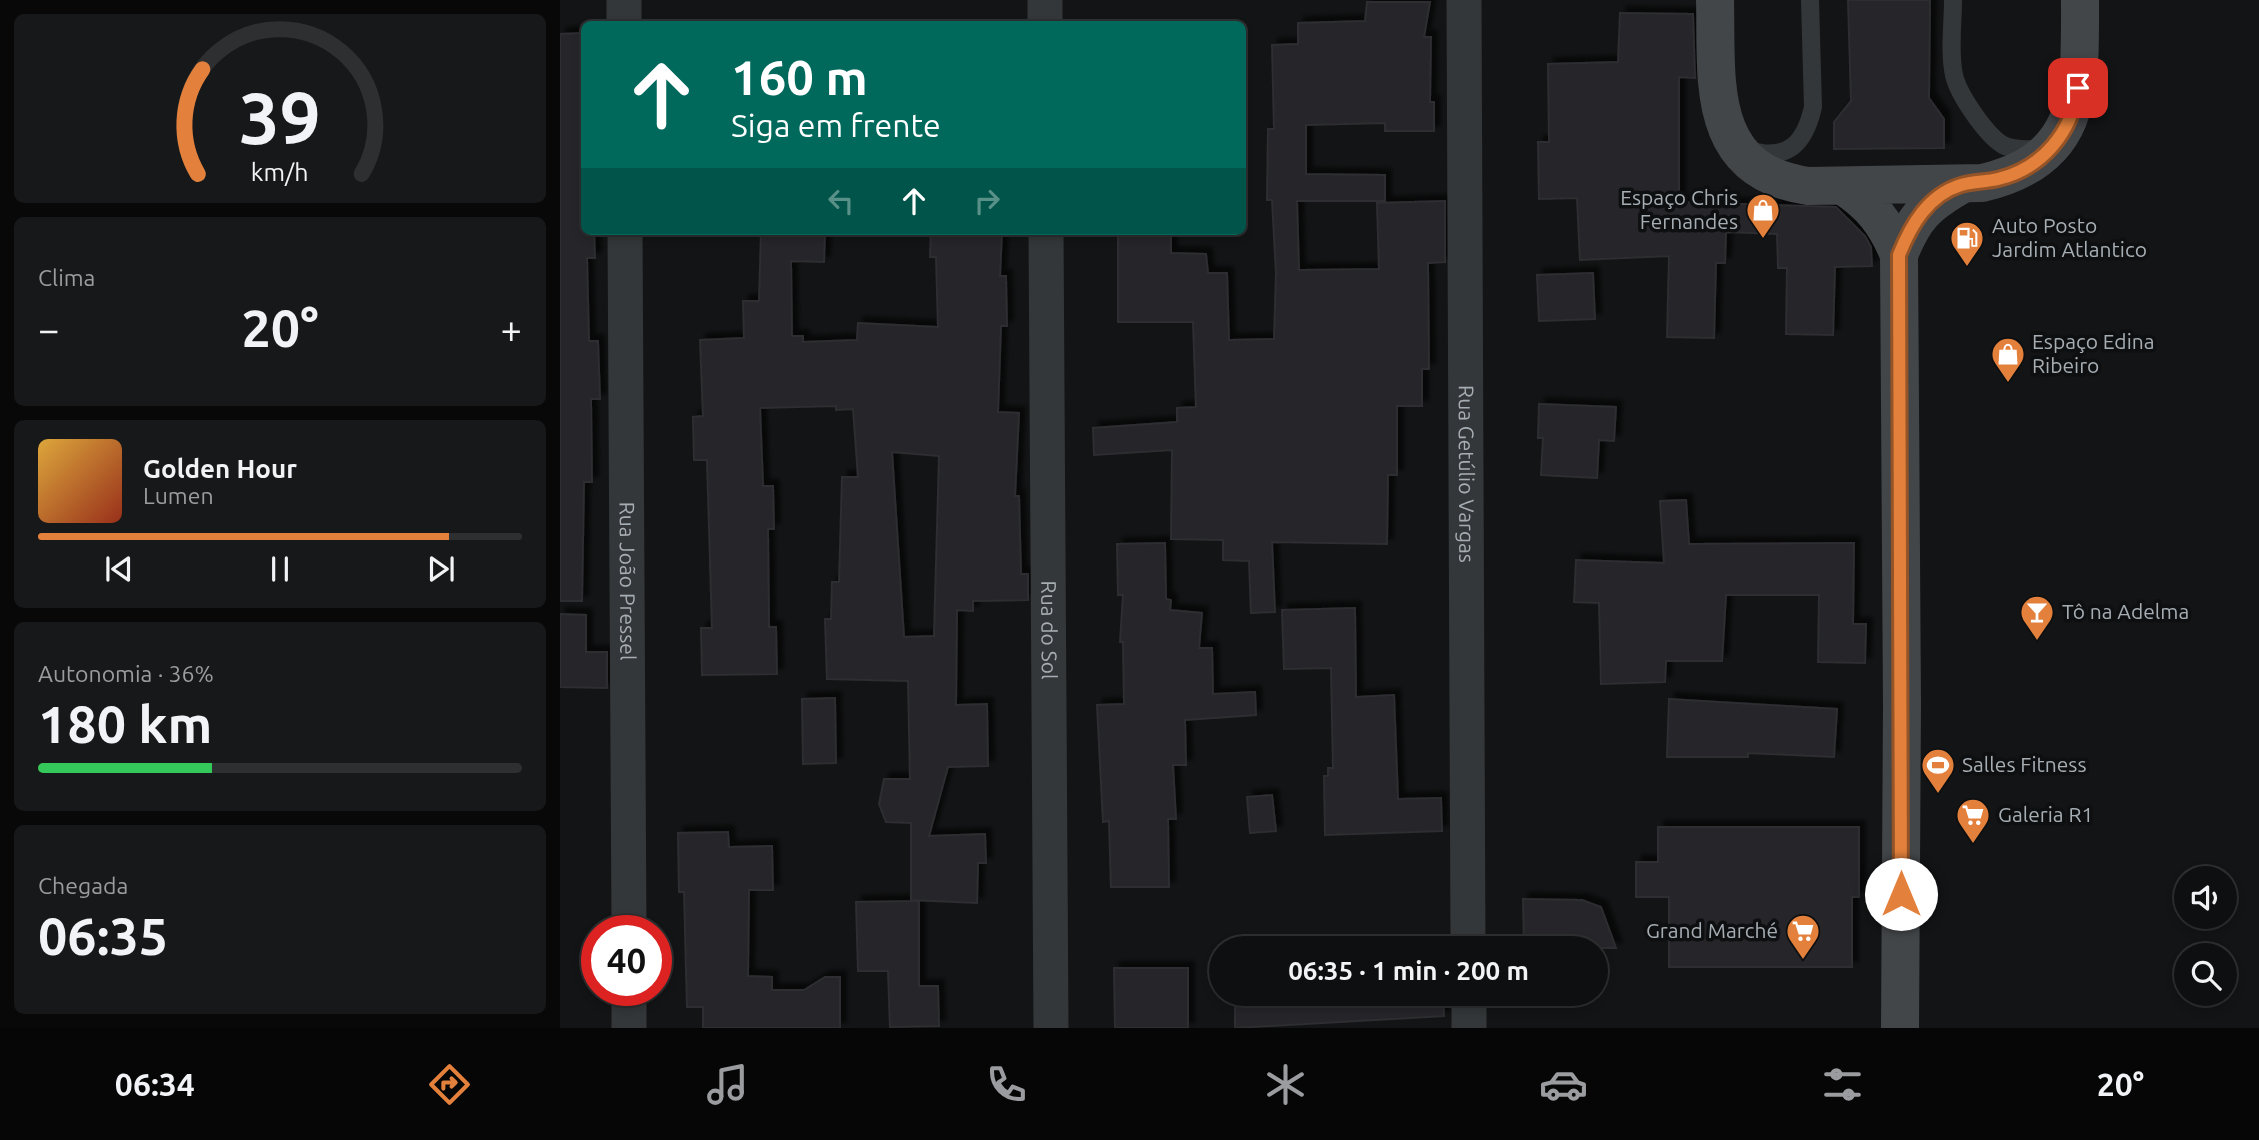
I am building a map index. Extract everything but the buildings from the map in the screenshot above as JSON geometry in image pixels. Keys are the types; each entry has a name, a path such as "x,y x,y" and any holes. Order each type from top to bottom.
{"street":[{"path":"624,0 624,21"},
{"path":"1045,0 1045,21"},
{"name":"Rua Getúlio Vargas","path":"1464,0 1468,936"},
{"path":"1710,6 1720,112 1736,146 1754,165 1774,178 1808,186 1843,186 1961,185 2002,178 2037,161 2051,148 2070,121 2076,102 2083,5"},
{"path":"1900,1028 1902,705 1899,255 1908,230 1920,212 1961,185"},
{"path":"1843,186 1877,212 1889,230 1899,255"},
{"name":"Rua João Pressel","path":"625,235 629,915"},
{"name":"Rua do Sol","path":"1046,235 1051,1028"},
{"path":"629,1006 629,1028"},
{"path":"1469,1006 1469,1028"}],"lane":[{"path":"1736,146 1771,153 1786,151 1799,143 1813,107 1810,0"},
{"path":"1953,0 1954,74 1959,91 1993,137 2003,145 2013,149 2051,148"}],"place":[{"name":"Espaço Chris Fernandes","path":"1763,240"},
{"name":"Auto Posto Jardim Atlantico","path":"1967,268"},
{"name":"Espaço Edina Ribeiro","path":"2008,384"},
{"name":"Tô na Adelma","path":"2037,642"},
{"name":"Salles Fitness","path":"1938,795"},
{"name":"Galeria R1","path":"1973,845"},
{"name":"Grand Marché","path":"1803,961"}],"route":[{"path":"1901,894 1899,255 1908,230 1920,212 1936,199 1961,185 1982,183 2019,171 2037,161 2051,148 2070,121 2078,88"}]}
